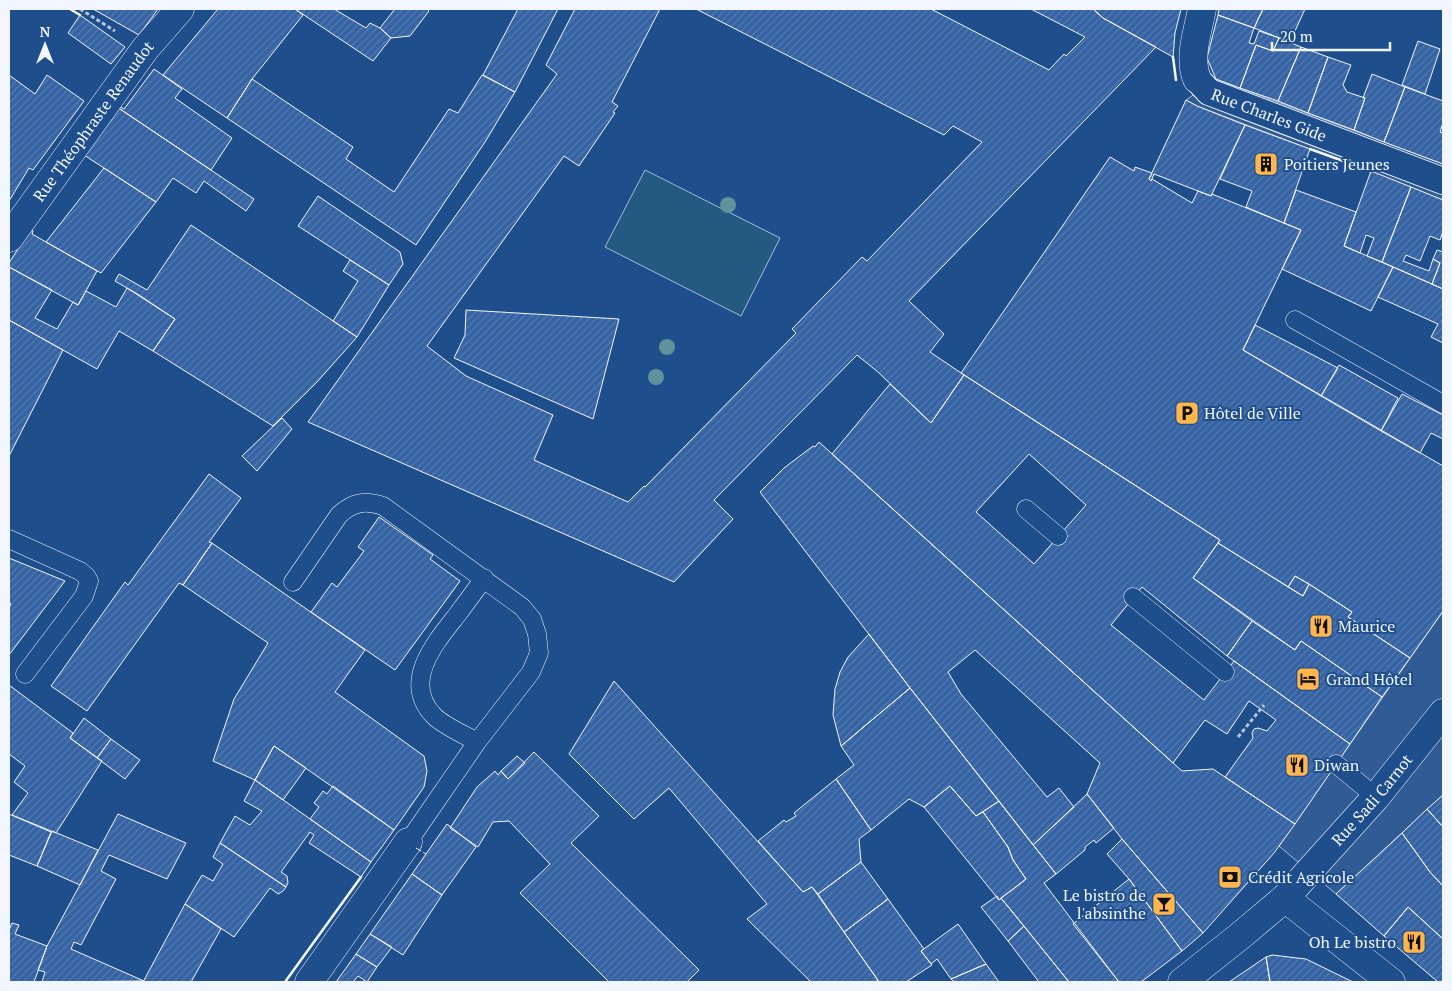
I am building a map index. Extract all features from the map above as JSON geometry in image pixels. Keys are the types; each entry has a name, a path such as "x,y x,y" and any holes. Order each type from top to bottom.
{"street":[{"name":"Rue Théophraste Renaudot","path":"9,238 145,49 180,9"},
{"name":"Rue Charles Gide","path":"1202,9 1193,60 1194,72 1197,79 1209,92 1443,181"},
{"name":"Rue Sadi Carnot","path":"1182,982 1233,943 1285,898 1376,797 1443,713"},
{"path":"309,982 408,842"},
{"path":"1285,898 1391,982"}],"lane":[{"path":"1295,320 1443,404"},
{"path":"293,582 339,515 348,507 360,502 372,502 383,506 484,578 522,607 532,619 537,634 539,653 531,672 477,742 408,842"},
{"path":"1026,509 1058,536"},
{"path":"9,539 80,571 89,582 84,596 25,674"},
{"path":"477,742 435,717 423,697 421,674 426,659 438,639 484,578"},
{"path":"1134,597 1225,672"},
{"path":"1336,764 1376,797"}],"path":[{"path":"80,9 145,49"},
{"path":"1238,737 1264,704"}],"shaded area":[{"path":"1216,79 1443,164 1443,200 1197,106 1186,100"},
{"path":"645,170 780,238 741,316 605,247"},
{"path":"1443,611 1443,795 1336,894 1279,846"}],"building":[{"path":"93,9 158,9 139,35"},
{"path":"218,9 295,9 303,15 252,79 227,118 163,75"},
{"path":"295,9 334,9 366,28 370,23 380,28 391,38 373,61"},
{"path":"395,9 427,9 429,11 410,36 391,38 380,28"},
{"path":"518,9 558,9 515,92 483,75"},
{"path":"575,9 660,9 612,102 618,106 613,112 615,113 579,166 564,156 427,346 466,376 553,415 534,460 628,502 796,333 792,329 862,257 867,261 982,142 953,126 944,135 696,9 931,9 1049,70 1064,54 1066,56 1085,37 1031,9 1093,9 1103,18 1156,47 909,301 944,334 930,352 964,375 931,423 878,372 857,355 714,500 733,519 674,582 308,422 557,74 546,65"},
{"path":"1093,9 1181,9 1175,33 1173,57 1103,18"},
{"path":"1219,9 1263,9 1254,28 1218,15"},
{"path":"1263,9 1305,9 1290,42 1254,28"},
{"path":"80,15 125,47 111,64 68,33"},
{"path":"1218,15 1254,28 1249,43 1254,44 1259,31 1279,38 1273,51 1256,45 1240,88 1216,79 1207,58"},
{"path":"1279,38 1301,47 1278,101 1240,88 1256,45 1273,51"},
{"path":"1418,41 1440,49 1425,94 1402,85"},
{"path":"1301,47 1328,57 1308,113 1278,101"},
{"path":"1328,57 1351,65 1343,85 1347,92 1365,98 1354,130 1308,113"},
{"path":"154,69 182,89 175,98 232,138 211,170 117,107 119,106 124,109"},
{"path":"1372,74 1405,87 1384,142 1354,130"},
{"path":"9,75 35,94 47,75 84,101 33,170 29,168 9,201"},
{"path":"482,75 515,92 485,142 416,245 227,118 252,79 353,147 346,159 394,192 449,109 458,113"},
{"path":"1405,87 1443,101 1443,123 1440,132 1443,133 1443,164 1384,142"},
{"path":"1186,100 1245,125 1211,196 1154,174 1151,181 1149,179"},
{"path":"117,107 254,199 246,211 204,181 196,193 173,178 156,202 84,155"},
{"name":"Poitiers Jeunes","path":"1245,125 1310,149 1284,223 1246,207 1252,191 1220,179"},
{"name":"Hôtel de Ville","path":"1110,157 1134,171 1135,167 1152,173 1149,179 1151,181 1152,179 1192,203 1198,191 1211,196 1212,194 1301,230 1243,350 1443,466 1443,611 1410,658 1348,617 1352,612 1309,584 1295,576 1288,587 1218,543 1220,540 961,373"},
{"path":"104,168 156,202 101,273 46,242"},
{"path":"1371,171 1411,187 1382,262 1367,256 1374,238 1366,235 1360,253 1344,246"},
{"path":"1411,187 1443,200 1443,231 1440,240 1430,236 1420,261 1406,255 1403,261 1429,271 1433,259 1440,263 1432,284 1382,262"},
{"path":"1296,190 1356,212 1344,246 1393,267 1371,311 1282,269 1301,230 1284,223"},
{"path":"318,196 400,252 403,264 389,285 298,226"},
{"path":"191,225 357,337 317,382 273,426 153,351 175,319 115,281 119,274 147,290"},
{"path":"30,230 33,231 32,234 97,271 78,305 9,267 9,263"},
{"path":"1437,250 1443,252 1443,289 1432,284 1440,263 1433,259"},
{"path":"350,260 389,285 357,337 333,321 358,281 343,271"},
{"path":"9,267 52,290 35,318 57,329 73,302 78,305 86,291 116,307 127,288 175,319 153,351 119,331 97,369 9,320"},
{"path":"1393,267 1443,289 1443,343 1431,337 1438,324 1378,297"},
{"path":"466,310 619,319 593,419 454,358 465,335"},
{"path":"9,320 63,350 9,456"},
{"path":"1255,325 1338,368 1321,396 1243,350"},
{"path":"1339,365 1398,398 1381,431 1321,396"},
{"path":"964,375 1220,540 1193,578 1252,621 1227,656 1142,587 1111,625 1204,700 1234,661 1350,744 1295,824 1225,777 1253,738 1252,733 1254,729 1258,728 1267,731 1276,720 1249,701 1227,734 1205,720 1173,763 832,454 890,384 931,423","holes":["1029,454 1086,505 1034,564 976,512"]},
{"path":"1402,394 1443,415 1443,439 1431,433 1420,453 1381,431"},
{"path":"282,418 292,429 257,471 242,456"},
{"path":"819,442 1182,771 1213,769 1295,824 1274,853 1203,933 1122,839 1087,794 1100,763 975,650 948,672 961,694 1047,797 1059,788 1074,807 1033,845 910,688 760,492 784,468 813,446 815,447"},
{"path":"209,474 241,498 209,542 212,543 183,585 179,583 87,711 51,686 125,582 128,585"},
{"path":"379,517 433,555 430,559 460,581 395,670 311,612 332,583 337,587 364,551 358,547"},
{"path":"212,543 365,650 335,692 424,756 427,771 424,787 394,830 274,746 255,780 213,761 234,699 268,643 183,585"},
{"path":"1218,543 1303,596 1309,584 1352,612 1348,617 1410,658 1382,697 1301,641 1295,650 1193,578"},
{"path":"9,558 65,581 9,655 9,608 11,604 9,603"},
{"path":"1295,576 1309,584 1303,596 1288,587"},
{"name":"Grand Hôtel","path":"1252,621 1295,650 1301,641 1382,697 1350,744 1227,656"},
{"path":"869,634 910,688 841,746 833,715 835,689 840,672 848,657"},
{"path":"614,681 803,892 812,887 878,980 875,982 811,982 747,919 767,904 669,788 634,819 569,754"},
{"path":"9,685 73,733 70,738 102,761 56,833 12,815 28,793 14,782 25,766 9,754"},
{"path":"910,688 999,801 976,816 950,786 924,807 909,799 871,830 836,779 854,765 841,746"},
{"path":"84,718 111,739 97,758 70,738"},
{"path":"111,739 140,760 125,779 97,758"},
{"path":"274,746 306,768 283,800 255,780"},
{"path":"534,752 599,816 571,843 699,970 687,982 609,982 520,893 550,864 509,821 493,822 478,847 450,828 477,787 495,771 498,775 501,771 508,779"},
{"path":"517,756 525,763 508,779 501,771"},
{"path":"836,779 871,830 859,839 861,862 818,894 812,887 803,892 758,841 784,820 786,822 796,816 794,813"},
{"path":"255,780 371,862 361,877 309,843 314,835 310,832 281,872 287,876 288,883 286,887 220,843 235,816 250,825 262,811 244,801"},
{"path":"333,786 394,830 371,862 310,819 319,807 314,803 323,791 327,794"},
{"path":"950,786 976,816 983,812 1008,847 1013,860 1026,879 999,900 924,807"},
{"path":"1087,794 1114,828 1096,843 1094,840 1085,847 1085,850 1056,874 1033,845"},
{"path":"1443,795 1443,827 1427,809"},
{"path":"999,801 1056,874 1044,883 1119,982 1069,982 1001,898 1026,879 1013,860 1008,847 983,812"},
{"path":"1427,809 1443,827 1443,886 1430,872 1402,833"},
{"path":"9,814 51,832 37,866 9,855"},
{"path":"118,814 186,843 167,879 109,855 101,871 116,879 81,945 74,942 71,949 144,981 42,982 45,972 38,970 47,946"},
{"path":"447,824 476,847 442,895 412,874"},
{"path":"52,831 98,850 80,885 37,866"},
{"path":"1402,833 1430,872 1443,886 1443,939 1408,907 1384,936 1336,894"},
{"path":"1122,839 1203,933 1182,951 1129,879 1107,854"},
{"path":"220,843 286,887 278,894 270,888 234,937 185,904 202,875 213,881 223,864 213,857"},
{"path":"861,862 888,899 844,932 818,894"},
{"path":"412,874 442,895 403,955 370,934"},
{"path":"1129,879 1182,951 1141,982 1119,982 1073,924"},
{"path":"997,896 999,900 1001,898 1024,926 1008,941 981,907"},
{"path":"888,899 924,949 921,951 932,965 906,982 879,982 844,932"},
{"path":"185,904 221,929 191,982 143,982"},
{"path":"1408,907 1443,939 1443,982 1438,982 1384,936"},
{"path":"12,923 19,925 15,934 47,946 34,982 9,982 9,930"},
{"path":"958,924 986,964 951,979 937,959 931,964 921,951"},
{"path":"1024,926 1069,982 1039,982 1008,941"},
{"path":"370,934 392,947 377,967 356,954"},
{"path":"356,954 377,967 367,982 358,976 353,982 336,982"},
{"path":"1272,955 1306,959 1353,982 1270,982 1266,957"},
{"path":"1266,957 1270,982 1229,982"},
{"path":"986,964 999,982 954,982 951,979"}],"fence":[{"path":"416,848 426,854"}],"wall":[{"path":"70,9 80,15"},
{"path":"1173,57 1176,80"},
{"path":"1310,149 1371,171"},
{"path":"285,982 361,877"}],"place":[{"name":"Poitiers Jeunes","path":"1266,164"},
{"name":"Hôtel de Ville","path":"1187,413"},
{"name":"Maurice","path":"1321,626"},
{"name":"Grand Hôtel","path":"1308,679"},
{"name":"Diwan","path":"1297,765"},
{"name":"Crédit Agricole","path":"1230,877"},
{"name":"Le bistro de l'absinthe","path":"1164,904"},
{"name":"Oh Le bistro","path":"1414,942"}]}
